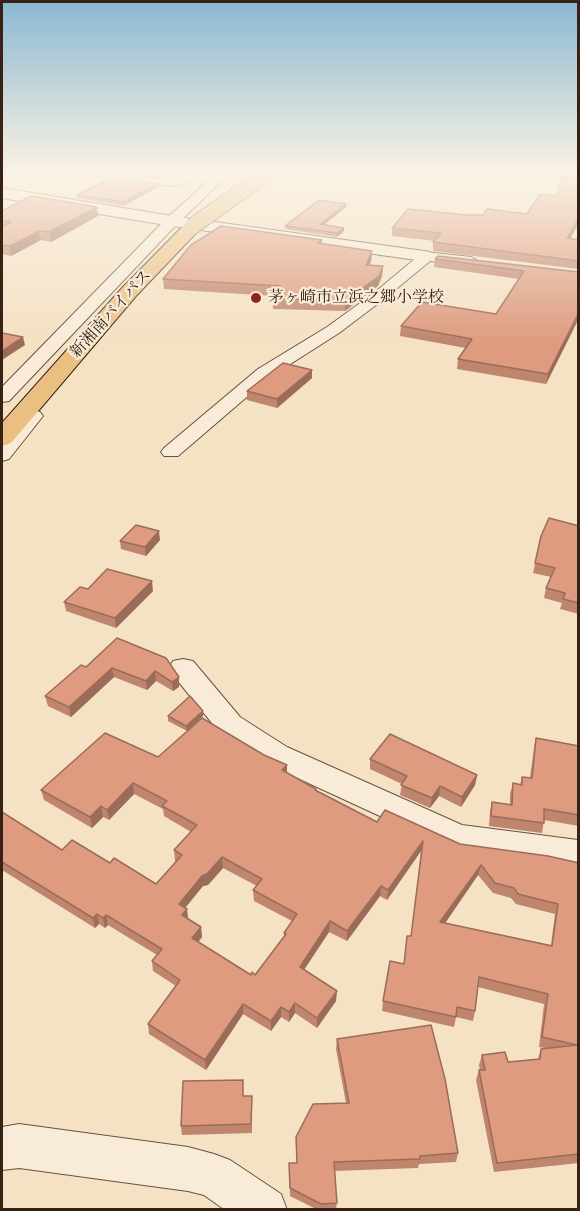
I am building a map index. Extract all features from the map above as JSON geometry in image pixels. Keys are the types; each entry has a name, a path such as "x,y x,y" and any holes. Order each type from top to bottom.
{"highway":[{"name":"新湘南バイパス","path":"2,406 180,230"},
{"name":"新湘南バイパス","path":"2,438 181,230"}],"street":[{"path":"2,397 24,373 180,230"},
{"path":"2,454 131,301 182,230"},
{"path":"220,230 486,263"},
{"path":"171,452 264,373 333,330 379,296 423,260 424,256"},
{"path":"2,368 24,373"},
{"path":"183,668 230,725 276,756 458,838 579,854"},
{"path":"2,1148 19,1146 188,1169 214,1176 238,1190 260,1208"}],"building":[{"path":"2,230 54,230 49,232 39,231 10,246 2,245"},
{"path":"215,230 246,230 322,240 318,243 372,251 366,265 383,266 379,276 345,301 273,298 280,286 163,279 191,245"},
{"path":"311,230 342,230 337,233"},
{"path":"407,230 572,230 567,238 579,240 579,261 433,242 441,233"},
{"path":"438,256 579,272 579,312 548,374 458,359 472,339 401,326 422,302 496,314 524,271 435,259"},
{"path":"2,333 23,337 2,351"},
{"path":"283,363 312,370 277,399 247,391"},
{"path":"549,518 579,526 579,603 563,599 565,593 546,588 555,568 535,563 541,536"},
{"path":"136,525 159,531 145,547 120,541"},
{"path":"107,569 152,581 115,618 64,602 80,587 88,589"},
{"path":"117,638 166,658 179,677 172,682 155,671 146,681 112,668 69,707 45,696 81,665 86,667"},
{"path":"190,696 203,711 186,726 168,716"},
{"path":"202,718 264,755 287,765 282,770 315,790 377,822 385,810 460,844 548,856 579,863 579,1154 497,1163 479,1070 485,1070 482,1055 505,1052 508,1062 540,1059 541,1049 577,1045 542,1037 548,994 479,977 475,1011 457,1007 456,1017 383,1001 390,961 404,964 407,936 411,936 423,841 388,890 381,886 347,931 330,921 300,967 337,991 317,1018 295,1003 289,1012 281,1007 271,1021 243,1004 205,1060 148,1024 180,980 152,961 162,949 106,915 103,918 97,914 93,918 2,862 2,812 62,850 72,840 110,863 114,858 156,884 182,855 174,850 197,825 162,806 167,801 133,783 107,810 101,806 90,817 41,790 105,733 158,757","holes":["222,857 262,879 253,890 297,914 284,933 286,934 255,975 252,972 251,975 192,938 201,927 182,915 187,909 179,904 202,876 207,874","481,865 495,883 514,888 518,894 558,904 552,946 440,922"]},
{"path":"390,734 477,775 462,797 440,786 432,798 401,785 407,776 370,759"},
{"path":"536,738 579,746 579,815 544,809 544,823 491,816 492,802 512,805 513,783 522,785 522,777 532,778"},
{"path":"431,1025 445,1079 458,1153 420,1156 420,1159 334,1162 337,1203 321,1204 290,1188 289,1163 297,1163 296,1137 313,1104 349,1103 337,1039"},
{"path":"243,1080 243,1096 252,1096 251,1124 181,1126 183,1081"}],"place":[{"name":"茅ヶ崎市立浜之郷小学校","path":"256,298"}]}
